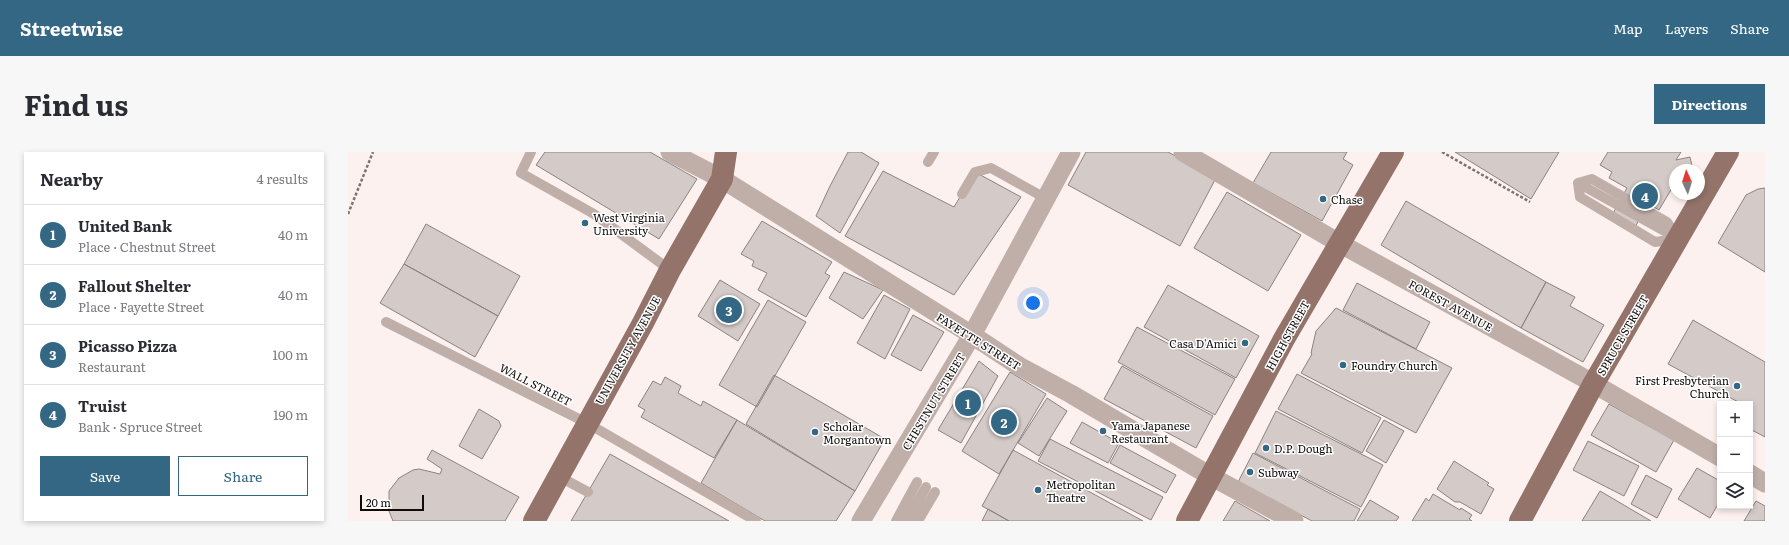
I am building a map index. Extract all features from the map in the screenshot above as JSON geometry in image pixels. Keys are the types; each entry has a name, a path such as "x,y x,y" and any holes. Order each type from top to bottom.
{"main road":[{"path":"722,179 726,152"},
{"name":"HIGH STREET","path":"1187,521 1212,477 1284,339 1392,152"},
{"name":"SPRUCE STREET","path":"1520,521 1594,384 1728,152"},
{"name":"UNIVERSITY AVENUE","path":"534,521 643,323 670,270 722,179"}],"street":[{"name":"FAYETTE STREET","path":"670,152 722,179 1019,366 1071,394 1212,477 1294,521"},
{"name":"CHESTNUT STREET","path":"860,521 972,335 1071,152"},
{"name":"FOREST AVENUE","path":"1183,152 1339,243 1594,384 1717,455"},
{"path":"1753,476 1765,483"}],"lane":[{"path":"532,152 520,173 594,214 670,270"},
{"path":"928,162 934,152"},
{"path":"962,194 975,172 991,168 1045,198"},
{"path":"1592,179 1667,222 1678,239 1655,242 1580,197 1578,183 1592,179"},
{"name":"WALL STREET","path":"386,322 587,423 756,521"},
{"path":"558,476 588,492"},
{"path":"896,521 926,487"},
{"path":"907,521 926,487"},
{"path":"918,521 926,487"}],"path":[{"path":"348,214 373,152"},
{"path":"1442,152 1530,202"}],"building":[{"path":"545,152 650,152 697,179 659,239 536,165"},
{"path":"848,152 861,152 879,163 840,233 816,216"},
{"path":"1086,152 1168,152 1216,178 1180,246 1068,185"},
{"path":"1271,152 1347,152 1343,159 1353,165 1322,221 1253,183"},
{"path":"1455,152 1559,152 1531,199"},
{"path":"1608,152 1681,152 1676,160 1690,157 1692,164 1669,164 1669,193 1659,210 1649,204 1633,230 1611,217 1627,188 1609,178 1612,172 1600,165"},
{"path":"883,171 954,207 975,172 1021,197 954,295 845,236"},
{"path":"1765,188 1765,272 1718,243 1746,195 1758,189"},
{"path":"1227,192 1301,235 1268,291 1194,248"},
{"path":"1406,201 1546,282 1521,328 1381,245"},
{"path":"762,221 832,262 825,273 830,276 806,317 758,290 767,273 752,266 754,261 741,254"},
{"path":"426,224 520,276 498,316 404,264"},
{"path":"404,264 498,316 475,357 380,303"},
{"path":"844,272 883,290 863,319 829,298"},
{"path":"720,280 760,304 738,341 698,316"},
{"path":"1546,282 1575,297 1570,306 1604,325 1583,362 1521,328"},
{"path":"1357,283 1430,322 1416,349 1343,310"},
{"path":"1168,285 1259,336 1236,378 1144,327"},
{"path":"884,295 910,309 885,359 857,343"},
{"path":"768,300 806,322 757,407 719,385"},
{"path":"1336,308 1452,368 1416,433 1301,373 1312,354 1316,331"},
{"path":"913,315 944,332 921,371 891,355"},
{"name":"First Presbyterian Church","path":"1693,320 1765,362 1765,437 1753,431 1753,401 1736,401 1668,364"},
{"path":"1137,327 1235,379 1215,415 1118,362"},
{"path":"979,361 998,376 961,443 938,430"},
{"path":"1122,366 1213,416 1196,448 1104,399"},
{"path":"1010,372 1046,394 999,474 962,451"},
{"path":"1297,374 1381,418 1362,453 1278,409"},
{"name":"Scholar Morgantown","path":"774,375 885,439 855,491 746,424"},
{"path":"665,377 681,386 678,393 701,406 703,401 737,420 714,458 641,417 645,410 638,406 653,381 661,385"},
{"path":"1047,398 1067,411 1039,456 1018,443"},
{"path":"1609,404 1674,440 1656,472 1591,435"},
{"path":"479,409 499,421 501,426 482,459 459,446"},
{"path":"1276,411 1383,465 1361,507 1255,453"},
{"path":"737,420 855,491 836,521 765,521 701,483"},
{"path":"1384,420 1404,431 1386,463 1366,451"},
{"path":"1082,422 1119,443 1108,463 1070,443"},
{"path":"1050,439 1163,497 1151,520 1038,461"},
{"path":"1588,441 1639,466 1624,496 1573,470"},
{"path":"1120,445 1176,475 1166,493 1110,463"},
{"path":"432,450 519,497 505,521 393,521 389,511 389,491 399,478 413,470 419,469 440,474 442,469 427,459"},
{"name":"Metropolitan Theatre","path":"1013,450 1143,521 1009,521 982,506"},
{"path":"1253,453 1360,509 1354,521 1312,521 1238,482"},
{"path":"610,454 729,521 571,521"},
{"path":"1454,461 1489,483 1487,485 1494,489 1481,514 1460,502 1455,502 1437,489"},
{"path":"1697,468 1717,479 1717,506 1710,518 1678,499"},
{"path":"1646,475 1672,489 1657,518 1631,504"},
{"path":"1600,491 1651,521 1582,521"},
{"path":"1433,494 1460,510 1461,508 1472,515 1469,519 1472,521 1412,521 1426,498 1429,501"},
{"path":"1370,500 1399,517 1396,521 1357,521"},
{"path":"1235,501 1270,521 1223,521"},
{"path":"1756,501 1765,506 1765,521 1744,521 1751,509 1753,509"},
{"path":"988,509 1009,521 982,521"}],"place":[{"name":"Truist","path":"1645,196"},
{"name":"Chase","path":"1323,199"},
{"name":"West Virginia University","path":"585,223"},
{"name":"Picasso Pizza","path":"729,310"},
{"name":"Casa D'Amici","path":"1245,343"},
{"name":"Foundry Church","path":"1343,365"},
{"name":"First Presbyterian Church","path":"1737,386"},
{"name":"United Bank","path":"968,403"},
{"name":"Fallout Shelter","path":"1004,422"},
{"name":"Yama Japanese Restaurant","path":"1103,431"},
{"name":"Scholar Morgantown","path":"815,432"},
{"name":"D.P. Dough","path":"1266,448"},
{"name":"Subway","path":"1250,472"},
{"name":"Metropolitan Theatre","path":"1038,490"}]}
